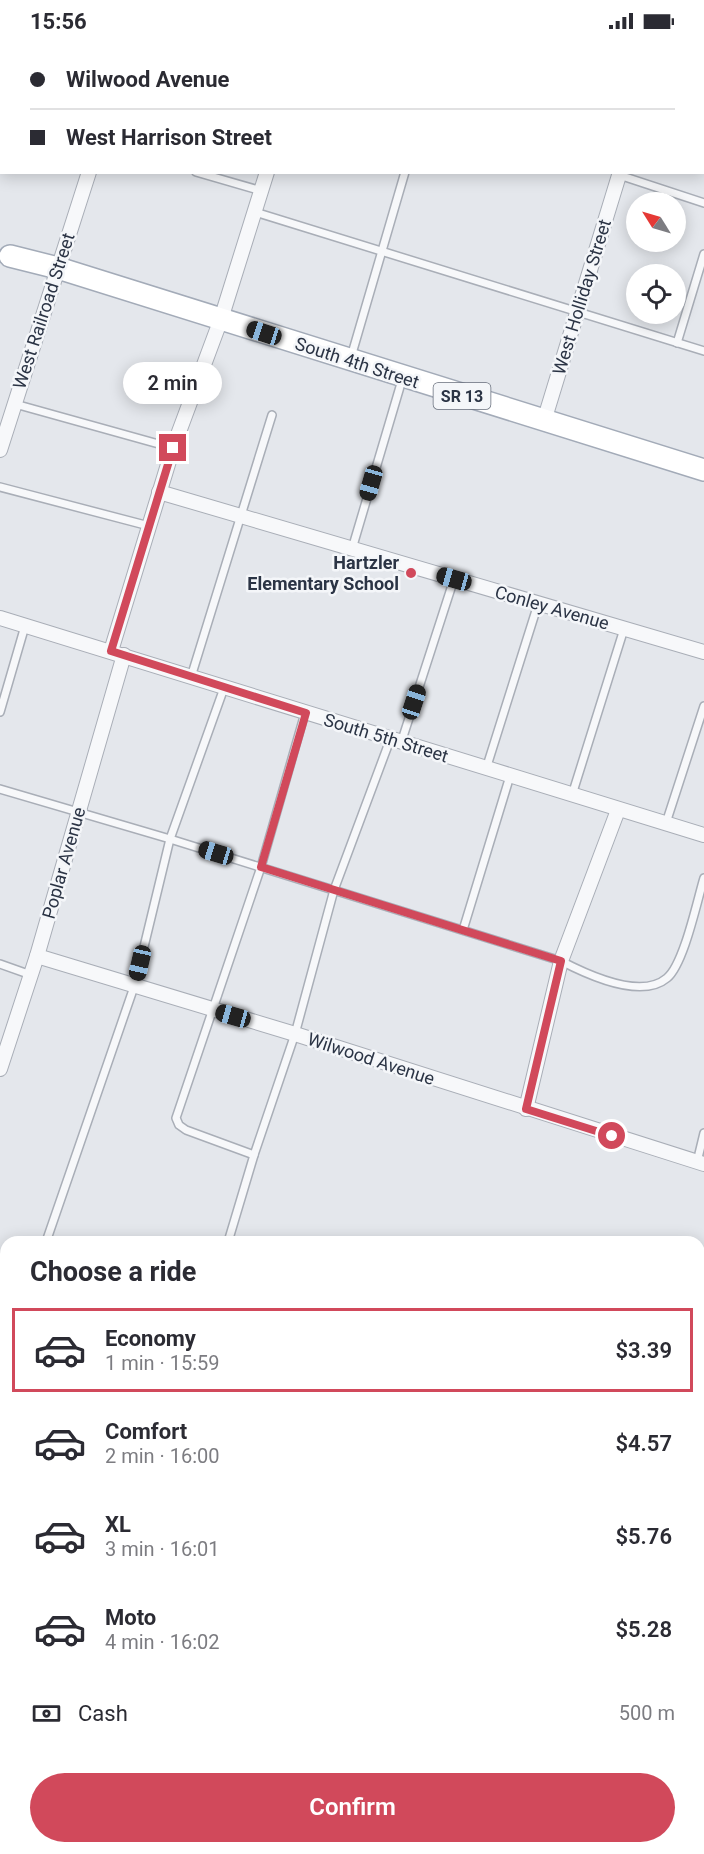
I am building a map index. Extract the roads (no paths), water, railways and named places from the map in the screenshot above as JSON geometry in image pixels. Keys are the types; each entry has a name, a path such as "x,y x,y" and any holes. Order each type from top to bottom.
{"main road":[{"name":"South 4th Street","path":"10,256 58,268 704,471"}],"street":[{"name":"West Railroad Street","path":"0,450 88,174"},
{"name":"Poplar Avenue","path":"0,1069 32,975 79,811 159,492 221,319 266,174"},
{"name":"West Holliday Street","path":"544,422 620,174"},
{"name":"Conley Avenue","path":"159,492 704,652"},
{"name":"South 5th Street","path":"0,618 704,836"},
{"path":"526,1109 561,961 618,810"},
{"name":"Wilwood Avenue","path":"37,956 135,984 700,1163"}],"lane":[{"path":"203,174 262,191"},
{"path":"350,361 404,174"},
{"path":"620,174 704,203"},
{"path":"255,212 704,351"},
{"path":"677,343 704,254"},
{"path":"352,549 402,377"},
{"path":"15,404 173,448"},
{"path":"191,677 272,415"},
{"path":"0,487 149,526"},
{"path":"230,1236 254,1155 295,1034 334,890 395,741 454,579"},
{"path":"486,769 538,603"},
{"path":"0,712 25,626"},
{"path":"572,795 624,629"},
{"path":"48,1236 135,984 170,839 224,688"},
{"path":"666,824 704,706"},
{"path":"254,1155 186,1130 179,1125 176,1118 261,867 306,713"},
{"path":"463,930 510,776"},
{"path":"0,789 79,811 463,930 561,961 583,972 620,984 641,986 659,983 668,977 679,962 704,878"},
{"path":"0,964 32,975"},
{"path":"700,1163 704,1133"}],"place":[{"name":"Hartzler Elementary School","path":"411,573"}]}
